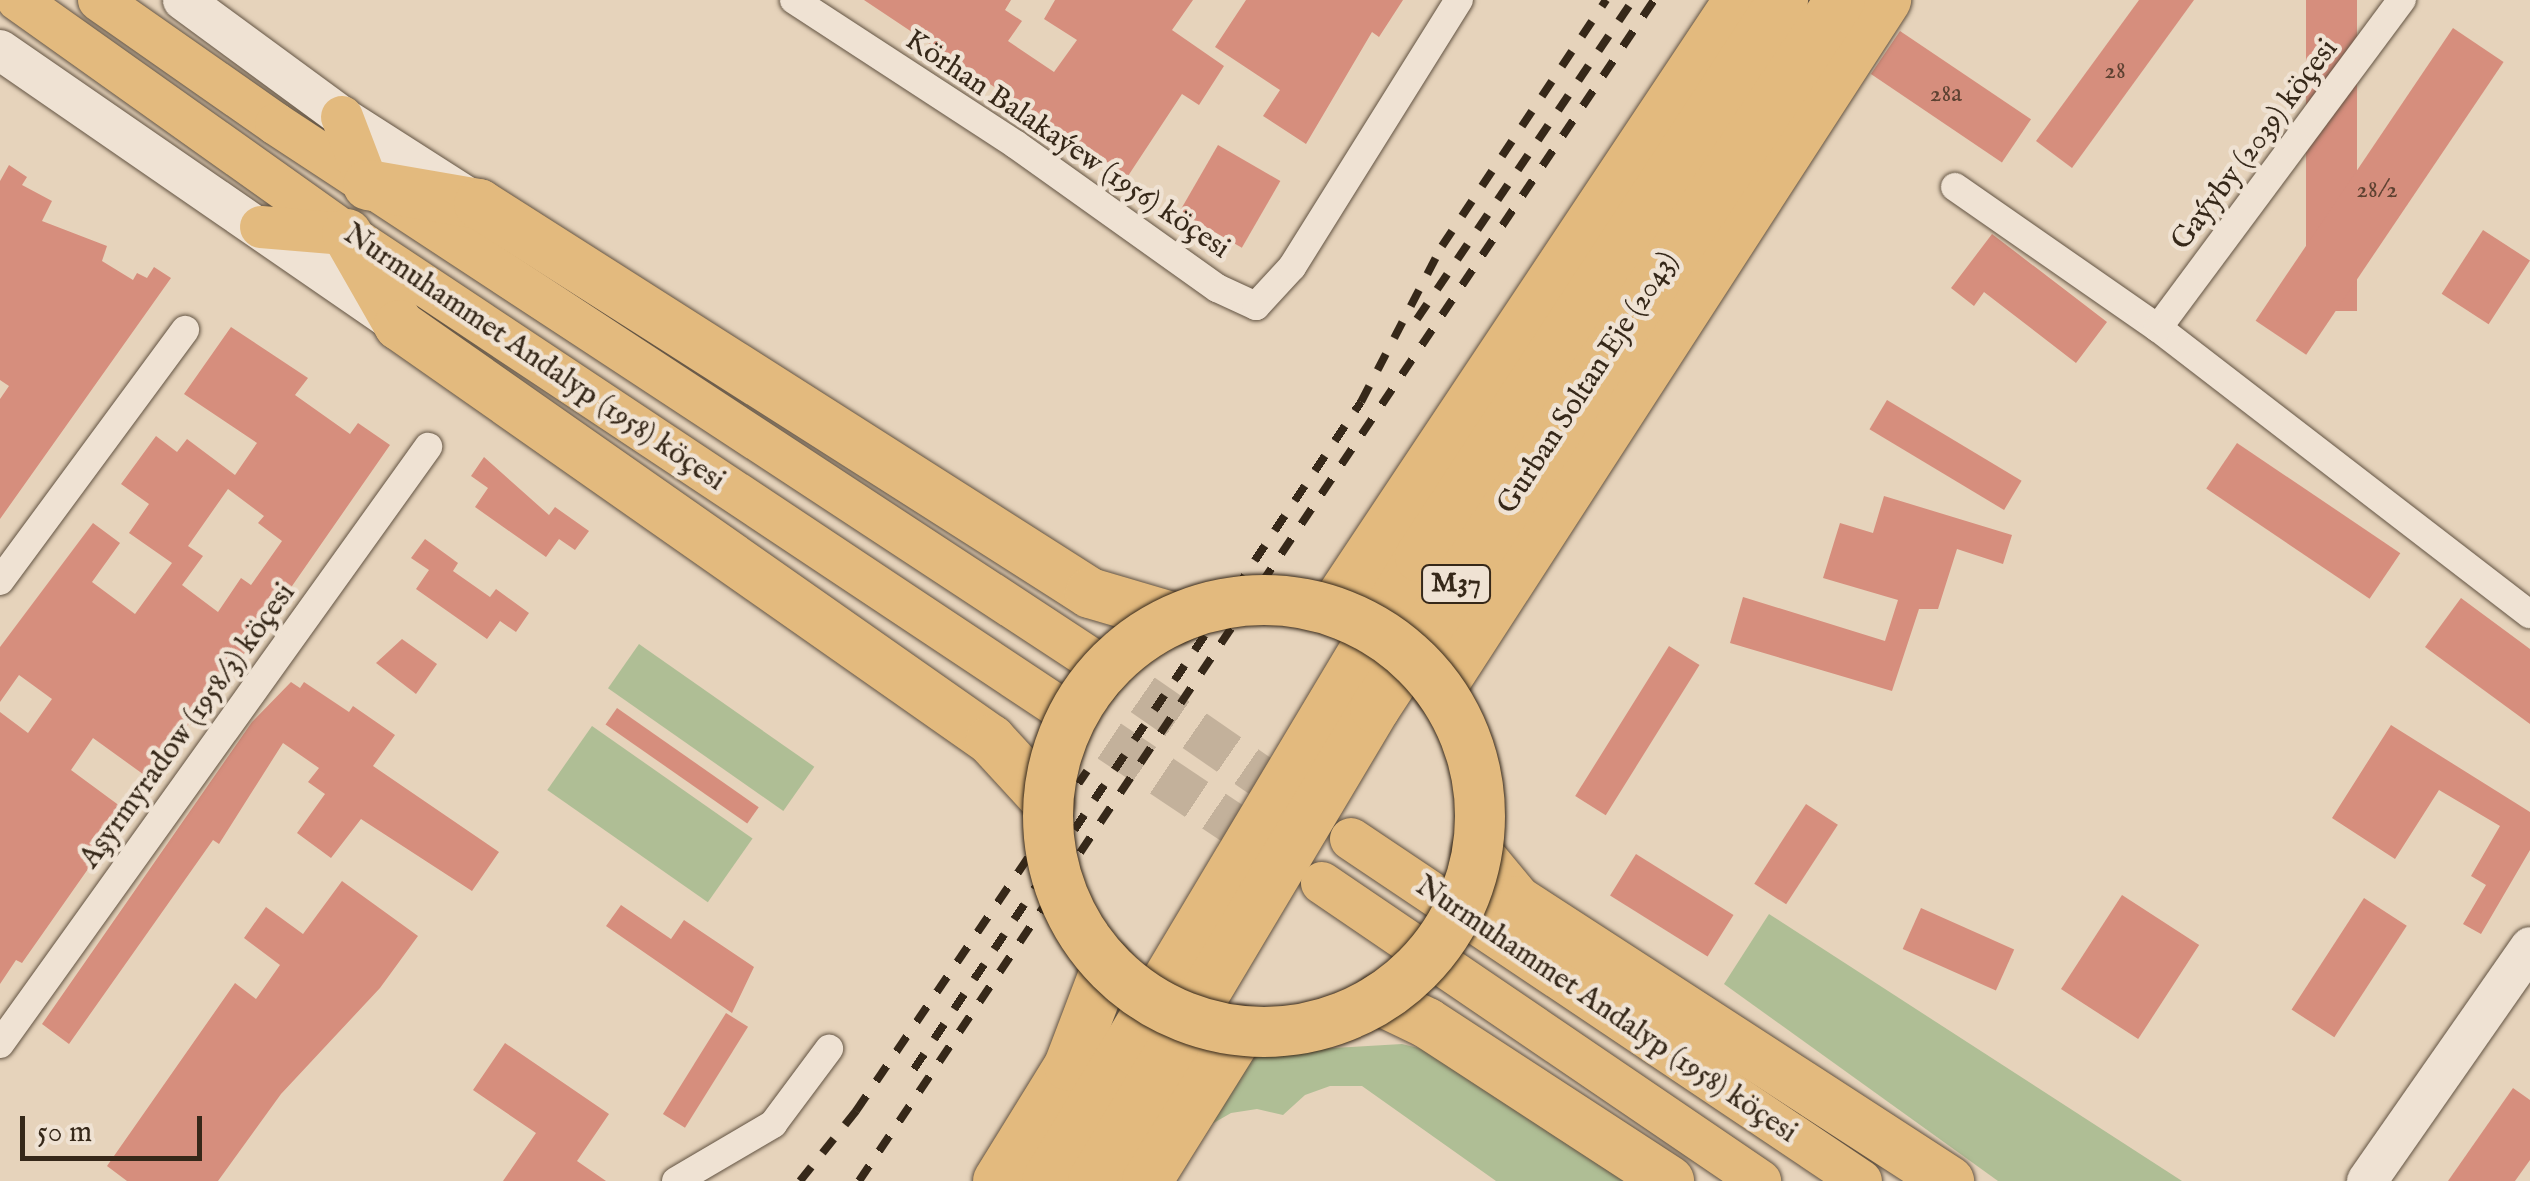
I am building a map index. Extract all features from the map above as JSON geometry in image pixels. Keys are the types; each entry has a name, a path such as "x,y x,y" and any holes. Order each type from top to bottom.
{"highway":[{"path":"1334,608 1739,0"},
{"name":"Gurban Soltan Eje (2043)","path":"1048,1181 1420,556 1783,0"},
{"name":"Gurban Soltan Eje (2043)","path":"1093,1181 1375,708 1840,0"},
{"path":"1440,689 1886,0"},
{"path":"368,185 479,204 1090,594 1175,618"},
{"path":"347,234 399,326 508,407 991,740 1048,802"},
{"path":"1236,600 1334,608 1386,636 1440,689 1466,740 1478,800 1477,854 1455,918 1422,964 1379,1000 1328,1024 1240,1032 1176,1014 1107,966 1075,923 1055,873 1048,802 1056,756 1082,699 1134,642 1175,618 1236,600"},
{"path":"1477,854 1517,901 1949,1181"},
{"path":"998,1181 1069,1066 1107,966"},
{"path":"1379,1000 1427,1022 1668,1181"},
{"path":"1147,1181 1240,1032"}],"main road":[{"name":"Nurmuhammet Andalyp (1958) köçesi","path":"18,0 347,234 1057,706"},
{"name":"Nurmuhammet Andalyp (1958) köçesi","path":"99,0 368,185 1091,659"},
{"path":"342,117 368,185"},
{"path":"261,227 347,234"},
{"name":"Nurmuhammet Andalyp (1958) köçesi","path":"1351,839 1861,1181"},
{"name":"Nurmuhammet Andalyp (1958) köçesi","path":"1322,883 1760,1181"}],"street":[{"path":"183,0 342,117 479,204"},
{"name":"Körhan Balakaýew (1956) köçesi","path":"794,0 1015,144 1217,288 1256,306 1292,268 1449,4"},
{"name":"Gaýyby (2039) köçesi","path":"2158,328 2402,0"},
{"path":"0,50 399,326"},
{"path":"1954,187 2158,328 2530,614"},
{"path":"0,581 185,330"},
{"name":"Aşyrmyradow (1958/3) köçesi","path":"0,1044 428,447"},
{"path":"2367,1181 2530,947"},
{"path":"676,1181 772,1124 829,1049"}],"green space":[{"path":"639,644 814,767 783,811 608,688"},
{"path":"592,726 753,838 708,902 547,790"},
{"path":"1769,914 2182,1181 1998,1181 1724,984"},
{"path":"1402,1044 1447,1055 1639,1181 1496,1181 1362,1086 1330,1086 1305,1095 1283,1115 1257,1109 1231,1113 1205,1128 1250,1053"}],"building":[{"path":"864,0 1011,0 1005,10 1022,21 1008,41 1054,72 1077,40 1044,19 1055,0 1193,0 1172,30 1224,66 1199,105 1182,94 1128,176"},
{"path":"1246,0 1403,0 1379,37 1372,32 1306,144 1263,116 1280,90 1215,47"},
{"path":"2139,0 2194,0 2072,168 2036,141"},
{"path":"2306,0 2357,0 2357,311 2306,311"},
{"path":"2453,28 2504,62 2306,355 2256,321"},
{"path":"1900,31 2031,119 2002,162 1871,74"},
{"path":"1218,145 1280,181 1242,248 1180,212"},
{"path":"9,165 27,177 22,185 52,201 42,221 107,246 102,261 133,280 137,273 147,278 154,267 171,278 0,519 0,399 9,386 0,380 0,181"},
{"path":"2483,230 2530,260 2489,324 2442,294"},
{"path":"1992,234 2107,322 2076,363 1984,292 1974,306 1951,288"},
{"path":"231,327 308,378 295,395 350,434 358,423 390,445 251,645 147,777 93,738 71,770 128,812 22,963 16,960 0,984 0,712 28,733 52,699 19,675 0,702 0,647 93,523 120,543 92,582 135,614 172,563 129,533 149,504 121,484 156,436 177,452 187,439 235,475 257,443 184,394","holes":["228,489 264,516 258,523 282,541 251,585 241,578 218,612 182,585 203,556 188,546"]},
{"path":"1887,400 2022,481 2004,510 1869,429"},
{"path":"2237,443 2400,553 2370,599 2206,489"},
{"path":"484,457 549,515 555,507 589,531 575,550 559,539 546,557 475,507 488,488 471,476"},
{"path":"1884,496 2012,535 2003,564 1957,549 1938,609 1919,609 1892,691 1730,643 1743,597 1885,641 1898,600 1823,578 1840,523 1873,533"},
{"path":"425,539 458,563 453,571 490,597 496,589 529,613 516,632 500,621 487,639 416,589 429,570 411,558"},
{"path":"2461,598 2530,649 2530,724 2425,647"},
{"path":"402,639 437,664 416,694 376,663"},
{"path":"1669,646 1700,665 1606,815 1575,796"},
{"path":"291,682 300,688 304,682 349,712 353,706 395,735 373,766 499,852 472,891 361,819 331,858 297,833 325,794 308,782 319,768 283,743 219,844 213,840 69,1044 42,1024 252,722"},
{"path":"617,708 759,807 747,824 606,724"},
{"path":"2391,725 2530,812 2530,850 2481,934 2463,924 2486,885 2471,876 2500,826 2439,790 2395,859 2332,818"},
{"path":"1806,804 1838,825 1786,904 1754,884"},
{"path":"1636,854 1734,915 1708,956 1610,896"},
{"path":"342,881 418,936 380,988 281,1094 218,1181 127,1181 107,1166 235,983 256,999 280,965 244,938 266,907 303,934"},
{"path":"2122,895 2199,945 2138,1039 2061,989"},
{"path":"2364,898 2407,926 2334,1037 2292,1010"},
{"path":"621,905 671,939 684,920 754,967 732,1013 606,926"},
{"path":"1921,908 2014,949 1996,991 1903,949"},
{"path":"726,1013 748,1027 685,1128 663,1114"},
{"path":"505,1043 609,1114 577,1161 606,1181 503,1181 536,1133 473,1090"},
{"path":"2513,1088 2530,1100 2530,1160 2515,1181 2448,1181"}],"tunnel":[{"path":"1091,659 1305,807"},
{"path":"1057,706 1277,853"}],"railway":[{"path":"914,1069 1361,402 1442,246 1606,0"},
{"path":"1417,319 1633,0"},
{"path":"859,1181 1654,0"},
{"path":"800,1181 856,1111 1087,771"}]}
